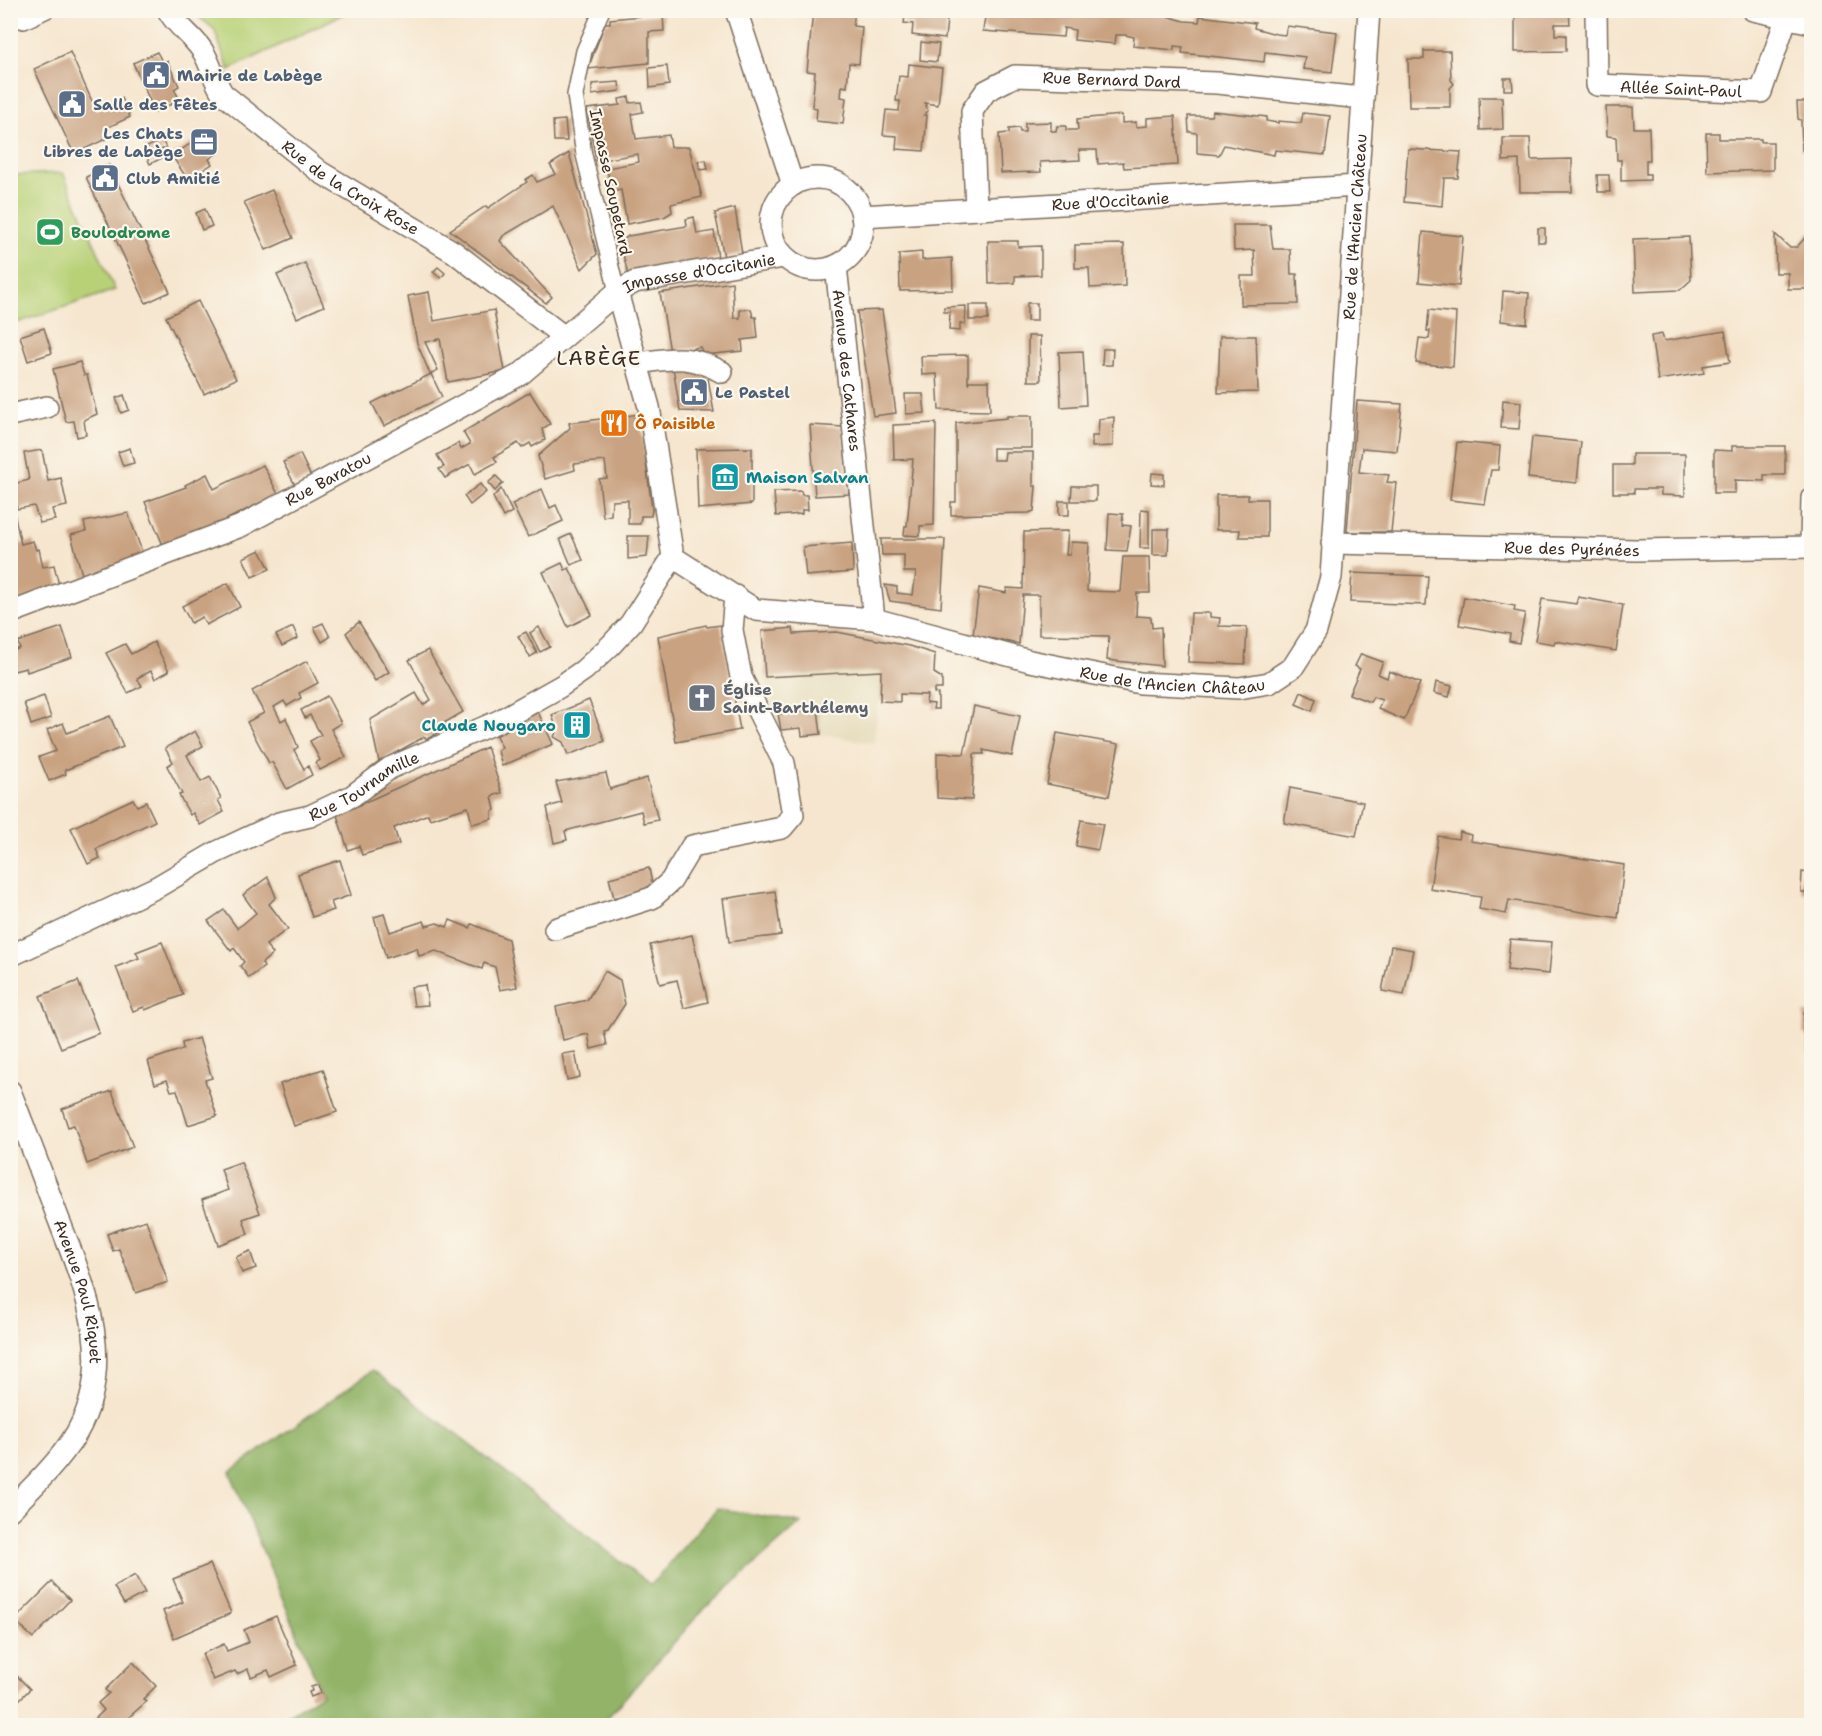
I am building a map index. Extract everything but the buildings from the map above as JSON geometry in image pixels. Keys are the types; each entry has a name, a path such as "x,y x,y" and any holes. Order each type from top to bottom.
{"street":[{"path":"10,16 24,21 47,10"},
{"name":"Rue de la Croix Rose","path":"168,10 205,55 215,83 223,94 320,172 454,252 563,336"},
{"name":"Impasse Soupetard","path":"602,10 584,51 575,95 584,155 617,292"},
{"path":"735,10 794,185"},
{"name":"Rue de l'Ancien Château","path":"673,557 756,610 874,619 1030,661 1140,683 1239,688 1269,683 1293,667 1316,632 1331,577 1369,10"},
{"name":"Allée Saint-Paul","path":"1596,10 1597,85 1761,92 1786,19"},
{"path":"1753,10 1812,23"},
{"name":"Rue Bernard Dard","path":"976,209 972,111 986,91 1016,76 1217,83 1362,98"},
{"path":"818,179 842,186 858,204 862,216 862,231 857,246 848,258 836,266 822,270 808,270 784,257 776,246 771,232 771,218 775,205 794,185 818,179"},
{"name":"Rue d'Occitanie","path":"862,216 1358,186"},
{"name":"Impasse d'Occitanie","path":"617,292 635,282 784,257"},
{"name":"Avenue des Cathares","path":"836,266 874,619"},
{"path":"617,292 639,363 649,407 673,557"},
{"name":"Rue Baratou","path":"10,613 232,531 521,374 617,292"},
{"path":"639,363 675,358 701,360 722,372"},
{"path":"10,415 47,407"},
{"name":"Rue des Pyrénées","path":"1332,543 1637,550 1811,547 1812,498"},
{"name":"Rue Tournamille","path":"10,956 157,887 215,853 279,823 310,816 352,796 390,768 499,721 561,686 584,670 631,623 673,557"},
{"path":"555,929 652,898 671,881 692,846 782,828 793,815 784,763 741,677 732,630 735,596"},
{"name":"Avenue Paul Riquet","path":"10,1091 89,1301 97,1358 94,1386 77,1433 51,1467 10,1510"}],"shaded area":[{"path":"793,628 794,634 834,632 881,640 882,671 874,743 821,734 802,736 801,728 781,730 765,677 762,631"}],"green space":[{"path":"191,11 349,11 229,70 214,29"},
{"name":"Boulodrome","path":"63,173 115,290 11,325 11,175"},
{"path":"373,1370 651,1585 717,1508 801,1523 701,1612 601,1725 272,1725 322,1694 230,1472"}],"place":[{"name":"Mairie de Labège","path":"156,75"},
{"name":"Salle des Fêtes","path":"72,104"},
{"name":"Les Chats Libres de Labège","path":"204,142"},
{"name":"Club Amitié","path":"105,178"},
{"name":"Boulodrome","path":"50,232"},
{"name":"Le Pastel","path":"694,392"},
{"name":"Ô Paisible","path":"614,423"},
{"name":"Maison Salvan","path":"725,477"},
{"name":"Église Saint-Barthélemy","path":"702,698"},
{"name":"Claude Nougaro","path":"577,725"}],"district":[{"name":"LABÈGE","path":"599,358"}]}
